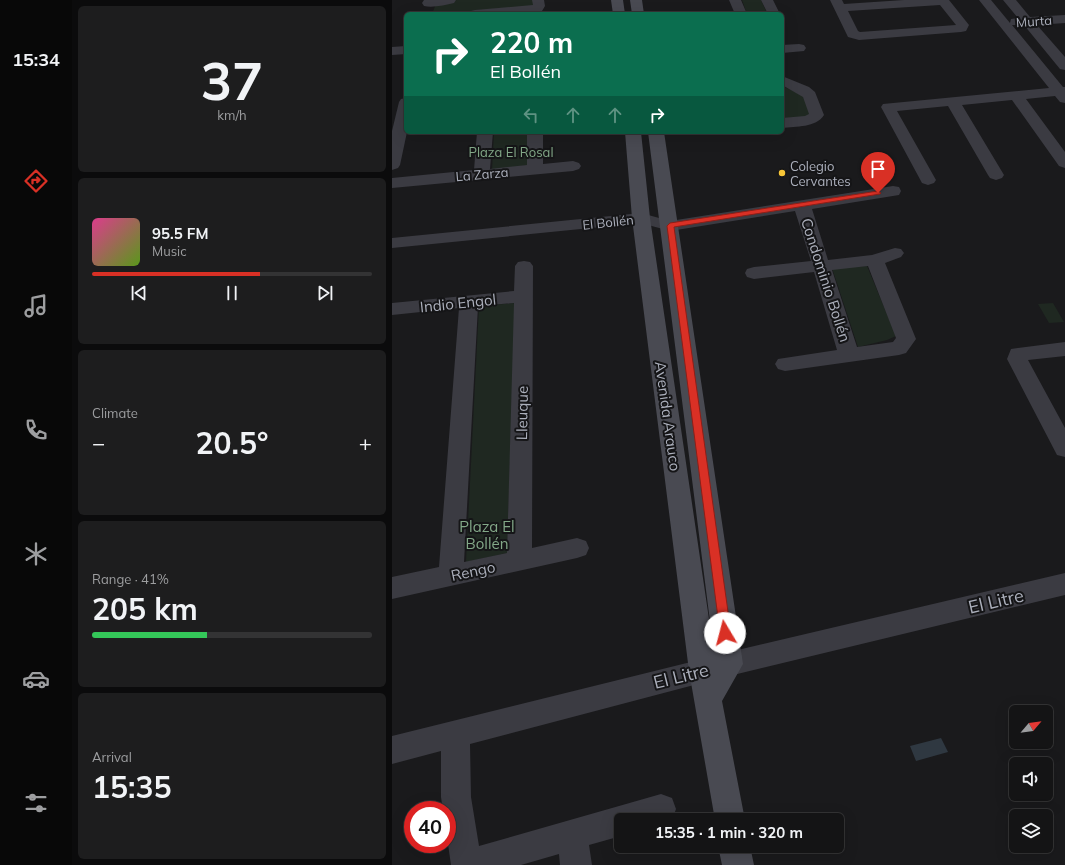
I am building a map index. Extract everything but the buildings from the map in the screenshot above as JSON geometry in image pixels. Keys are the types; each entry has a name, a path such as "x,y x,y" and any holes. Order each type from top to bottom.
{"street":[{"path":"427,6 450,0"},
{"path":"496,12 538,8 538,0"},
{"path":"618,0 619,12"},
{"path":"636,0 638,12"},
{"path":"735,0 740,12"},
{"path":"767,0 773,12"},
{"path":"985,0 1063,94"},
{"path":"1009,0 1065,66"},
{"path":"943,1 962,25 961,28 859,36 853,34 838,4 943,1"},
{"name":"Murta","path":"1003,23 1065,19"},
{"path":"784,49 799,48"},
{"path":"392,51 404,50"},
{"path":"784,81 802,89 810,95 817,115 809,120 784,123"},
{"path":"802,89 816,85"},
{"path":"928,180 888,107 1016,95 1063,94"},
{"path":"1016,95 1065,163"},
{"path":"952,101 996,175"},
{"path":"392,166 404,111"},
{"path":"482,174 485,134"},
{"path":"534,134 535,170"},
{"name":"Avenida Arauco","path":"633,134 641,218 703,671 729,813"},
{"name":"Avenida Arauco","path":"656,134 730,664"},
{"name":"La Zarza","path":"392,183 573,166"},
{"name":"El Bollén","path":"392,243 641,218 670,226 893,191"},
{"name":"Condominio Bollén","path":"802,205 849,355"},
{"path":"754,273 875,260 895,253"},
{"path":"785,364 899,348 906,339 875,260"},
{"name":"Lleuque","path":"519,561 524,266"},
{"name":"Indio Engol","path":"392,309 524,296"},
{"path":"451,576 469,302"},
{"path":"1065,349 1018,354 1017,360 1065,449"},
{"name":"Rengo","path":"392,588 577,548"},
{"name":"El Litre","path":"392,750 730,664 1065,584"},
{"path":"709,698 730,664"},
{"path":"456,734 456,797 467,865 661,808"},
{"path":"572,834 576,865"},
{"path":"735,853 738,865"}],"green space":[{"path":"457,0 536,0 532,8 489,12 433,12 436,4"},
{"path":"742,0 761,0 767,12 746,12"},
{"path":"784,87 802,95 812,113 807,117 784,121"},
{"name":"Plaza El Rosal","path":"494,134 528,134 529,165 492,170"},
{"path":"867,266 896,336 887,340 858,347 832,268"},
{"name":"Plaza El Bollén","path":"515,303 507,553 466,562 479,306"},
{"path":"1053,303 1064,322 1049,323 1038,304"}],"shaded area":[{"path":"941,738 948,752 916,761 910,746"}],"place":[{"name":"Colegio Cervantes","path":"782,173"}],"route":[{"path":"725,633 670,226 878,193"}]}
